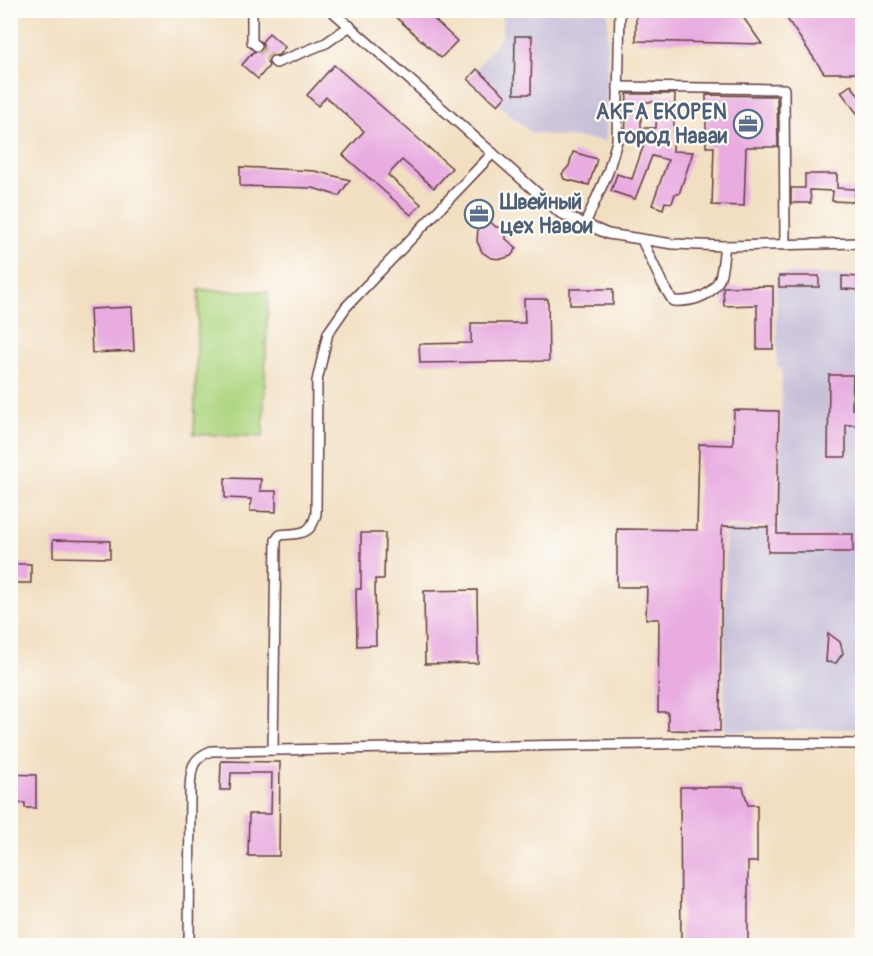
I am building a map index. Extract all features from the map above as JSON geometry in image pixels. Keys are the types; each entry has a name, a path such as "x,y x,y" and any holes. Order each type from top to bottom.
{"street":[{"path":"252,10 252,42 257,46"},
{"path":"331,10 560,213 585,224 608,234 642,240 725,246 862,243"},
{"path":"585,224 608,172 616,141 620,10"},
{"path":"274,61 276,63 326,43 350,26"},
{"path":"618,87 784,89 785,245"},
{"path":"273,750 276,540 280,535 306,532 314,523 316,514 316,381 328,333 346,307 493,153"},
{"path":"642,240 673,301 691,302 708,293 719,280 725,246"},
{"path":"189,945 192,769 199,756 211,751 711,743 862,744"}],"shaded area":[{"path":"508,11 608,11 606,141 532,133 468,79 502,36 502,18"},
{"path":"776,273 862,276 862,728 724,732 725,529 779,530 782,368 777,367"}],"green space":[{"path":"199,290 268,292 263,437 194,434"}],"building":[{"path":"388,10 424,10 457,41 441,58"},
{"path":"636,10 738,10 762,44 636,41"},
{"path":"781,10 862,10 862,73 824,73"},
{"path":"269,33 285,47 279,55 269,57 267,62 269,66 258,79 242,65 253,52 262,51 264,46 262,42"},
{"path":"515,36 532,36 531,94 514,94"},
{"path":"334,65 452,168 434,188 402,160 388,175 421,204 411,215 343,155 364,131 326,97 318,106 307,95"},
{"path":"477,69 506,96 498,105 468,79"},
{"path":"851,85 862,100 862,120 841,92"},
{"path":"627,94 675,94 673,151 693,152 679,194 675,194 672,203 665,202 663,209 652,205 668,160 652,156 635,199 611,191 617,174 632,179 644,144 625,140","holes":["641,102 657,102 656,128 641,128"]},
{"path":"706,95 777,96 778,147 746,147 744,206 712,205 714,147 706,147"},
{"path":"573,152 597,159 589,185 564,179 562,174 569,166"},
{"path":"240,167 315,171 350,180 339,196 313,188 240,186"},
{"path":"805,174 837,174 837,188 855,189 854,202 832,201 833,191 810,190 811,203 791,203 791,188 805,188"},
{"path":"487,219 496,227 506,230 506,239 517,248 511,256 502,259 491,258 482,252 477,241 478,228"},
{"path":"779,276 819,276 819,287 779,287"},
{"path":"842,276 862,277 862,290 842,289"},
{"path":"773,286 773,349 757,349 757,305 724,306 723,287"},
{"path":"570,289 613,289 613,305 570,305"},
{"path":"524,299 548,299 549,361 420,363 419,344 471,343 471,323 525,323"},
{"path":"132,307 134,351 92,353 90,309"},
{"path":"829,375 853,375 852,409 862,410 862,425 846,425 846,457 828,457"},
{"path":"734,410 779,411 777,534 853,534 853,552 768,552 768,527 722,526 720,731 668,730 668,712 658,712 659,619 646,619 647,587 617,587 617,529 697,530 699,444 733,445"},
{"path":"225,478 261,479 260,491 276,491 276,512 250,511 251,499 225,498"},
{"path":"361,533 385,533 384,579 375,579 376,645 357,646 356,589 361,589"},
{"path":"53,540 110,541 110,558 53,557"},
{"path":"10,564 31,564 31,583 10,583"},
{"path":"477,590 478,663 425,664 424,591"},
{"path":"828,633 840,642 843,653 836,663 826,662"},
{"path":"221,761 280,762 279,856 248,856 249,814 271,814 272,773 231,773 230,790 220,790"},
{"path":"10,774 36,775 36,808 25,808 25,803 10,803"},
{"path":"680,787 743,787 748,805 757,805 757,862 748,862 748,945 681,945"}],"tunnel":[{"path":"257,46 274,61"}],"place":[{"name":"AKFA EKOPEN город Наваи","path":"748,124"},
{"name":"Швейный цех Навои","path":"479,214"}]}
